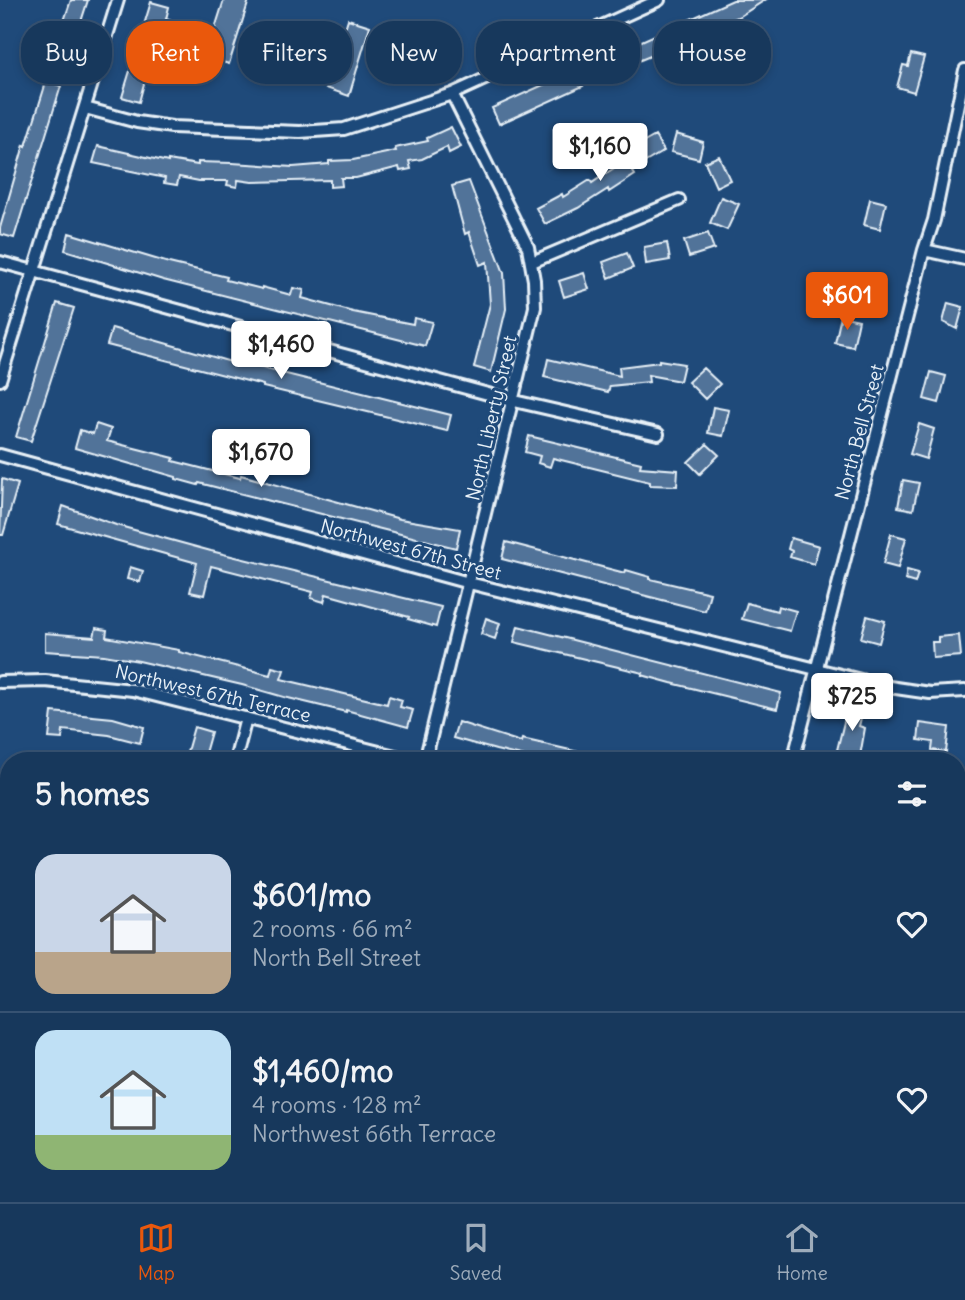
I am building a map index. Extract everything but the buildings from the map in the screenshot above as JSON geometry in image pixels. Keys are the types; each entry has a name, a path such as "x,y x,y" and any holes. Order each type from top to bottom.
{"street":[{"path":"0,380 118,0"},
{"path":"85,108 137,122 172,127 322,132 366,123 452,94 659,0"},
{"name":"North Bell Street","path":"795,752 924,250 934,220 965,70"},
{"name":"North Liberty Street","path":"427,752 535,307 532,262 528,247 452,94"},
{"path":"532,262 679,200"},
{"path":"924,250 965,259"},
{"path":"0,262 514,401 658,434"},
{"name":"Northwest 67th Street","path":"0,454 469,583 816,669 909,691 965,691"},
{"name":"Northwest 67th Terrace","path":"0,682 58,682 133,690 380,752"},
{"path":"237,752 246,718"}]}
